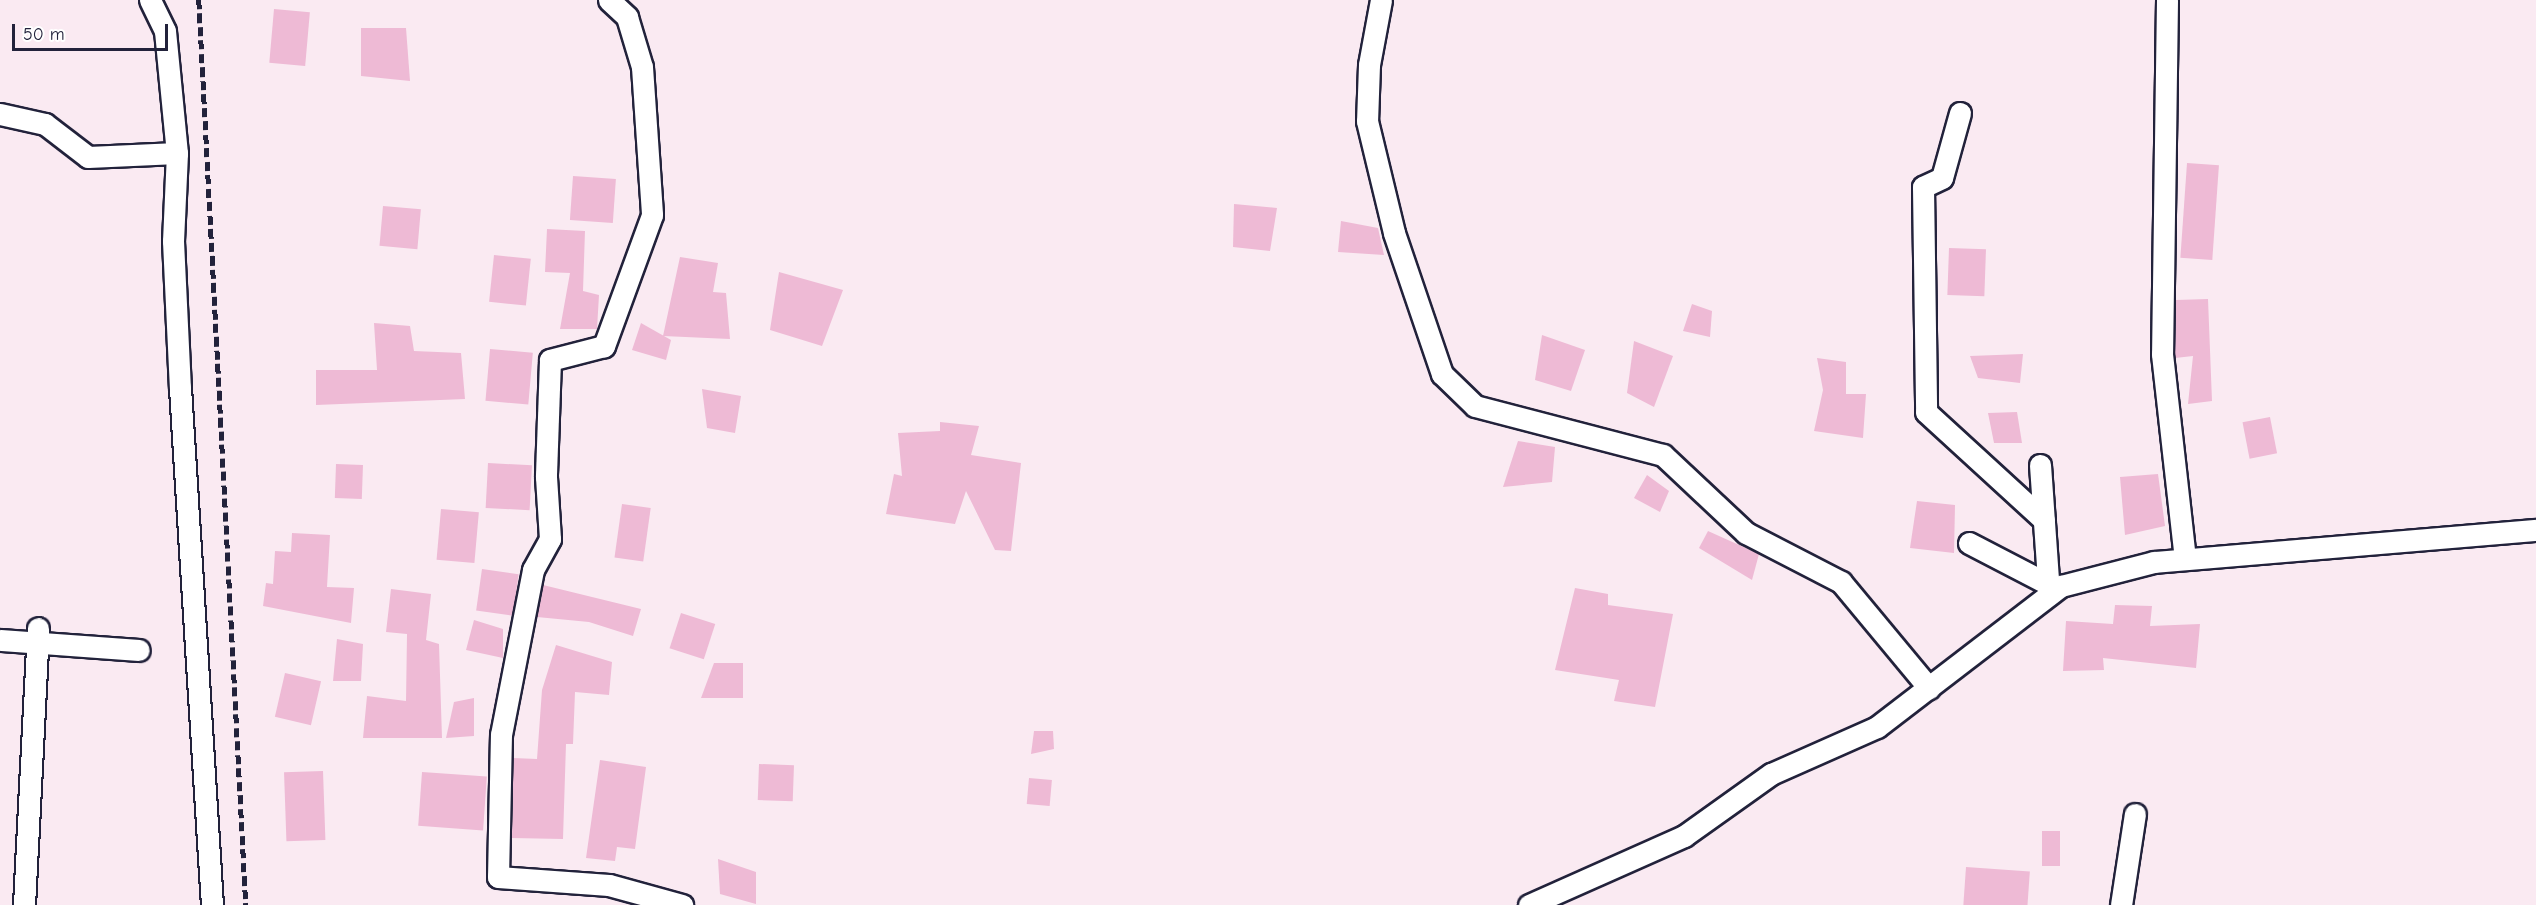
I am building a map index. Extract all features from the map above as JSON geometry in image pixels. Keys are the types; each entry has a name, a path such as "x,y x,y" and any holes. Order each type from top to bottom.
{"street":[{"path":"150,0 165,31 177,153 173,241 212,905"},
{"path":"609,0 627,17 642,66 652,215 604,346 550,360 546,477 550,538 533,570 501,734 498,878 609,885 682,905"},
{"path":"1381,0 1369,65 1367,121 1394,233 1443,374 1475,406 1663,455 1746,533 1841,582 1929,688"},
{"path":"2167,0 2162,354 2185,559"},
{"path":"1960,113 1942,178 1923,187 1926,412 2044,520"},
{"path":"0,114 45,124 88,157 177,153"},
{"path":"2040,465 2049,590"},
{"path":"1529,905 1684,836 1771,774 1877,727 1929,688 2049,590 2185,559 2536,530"},
{"path":"1969,543 2049,590"},
{"path":"24,905 37,636"},
{"path":"0,640 37,636 140,650"},
{"path":"2121,905 2135,814"}],"building":[{"path":"274,9 310,12 305,66 269,63"},
{"path":"361,28 406,28 410,81 361,76"},
{"path":"2187,163 2219,165 2212,260 2180,258"},
{"path":"573,176 616,179 613,223 570,220"},
{"path":"1234,204 1277,208 1270,251 1233,247"},
{"path":"383,206 421,209 417,249 380,246"},
{"path":"1341,221 1378,228 1384,255 1338,252"},
{"path":"547,229 585,231 583,291 599,295 597,329 560,329 570,273 545,272"},
{"path":"1949,248 1986,249 1984,296 1947,295"},
{"path":"494,255 531,259 526,306 489,302"},
{"path":"680,257 718,263 713,292 726,293 730,339 663,336"},
{"path":"779,272 843,290 822,346 770,330"},
{"path":"2208,299 2212,401 2188,404 2193,356 2175,358 2176,300"},
{"path":"1692,304 1712,311 1710,337 1683,331"},
{"path":"374,323 410,326 414,351 461,353 465,399 316,405 316,370 377,370"},
{"path":"641,323 671,340 666,360 632,350"},
{"path":"1542,335 1585,350 1571,391 1535,380"},
{"path":"1634,341 1673,356 1654,407 1627,393"},
{"path":"490,349 533,353 528,405 485,401"},
{"path":"2023,354 2020,383 1978,378 1970,356"},
{"path":"1817,358 1846,362 1846,394 1866,394 1863,438 1814,431 1823,390"},
{"path":"702,389 741,396 735,433 707,428"},
{"path":"2017,412 2022,443 1994,443 1988,413"},
{"path":"2270,417 2277,453 2250,459 2243,422"},
{"path":"940,422 979,426 971,455 1021,463 1011,551 995,550 966,491 955,524 886,514 894,474 902,476 898,433 940,431"},
{"path":"1518,441 1555,447 1552,482 1503,487"},
{"path":"488,463 532,465 530,510 486,508"},
{"path":"336,464 363,465 362,499 335,498"},
{"path":"2158,474 2165,526 2125,535 2120,477"},
{"path":"1647,475 1669,491 1660,512 1634,498"},
{"path":"1917,501 1955,505 1954,553 1910,548"},
{"path":"622,504 651,508 643,562 614,557"},
{"path":"441,509 479,512 474,563 437,560"},
{"path":"1708,531 1759,554 1752,580 1699,548"},
{"path":"292,533 330,535 327,587 354,588 351,623 263,606 266,583 273,584 275,551 291,552"},
{"path":"482,569 519,574 513,616 476,611"},
{"path":"543,585 641,609 633,636 589,622 537,617"},
{"path":"1575,588 1608,594 1608,605 1673,614 1655,707 1614,701 1619,680 1555,670"},
{"path":"391,589 431,594 426,640 439,644 442,738 363,738 367,696 406,701 407,634 386,632"},
{"path":"2115,605 2152,606 2150,626 2200,624 2196,668 2103,658 2104,670 2063,671 2066,621 2113,624"},
{"path":"681,613 715,624 704,659 670,648"},
{"path":"474,620 503,629 503,658 466,650"},
{"path":"337,639 363,644 361,681 333,681"},
{"path":"556,645 612,662 609,695 575,692 573,744 566,744 563,839 512,838 513,758 537,759 542,690"},
{"path":"714,663 743,663 743,698 701,698"},
{"path":"285,673 321,681 311,725 275,717"},
{"path":"474,698 474,736 446,738 454,702"},
{"path":"1034,731 1053,731 1054,749 1031,754"},
{"path":"600,760 646,767 635,849 617,847 615,861 586,858"},
{"path":"759,764 794,765 793,801 758,800"},
{"path":"323,771 325,840 286,841 284,772"},
{"path":"422,772 487,777 483,830 418,826"},
{"path":"1029,778 1052,780 1050,806 1027,804"},
{"path":"2042,831 2060,831 2060,866 2042,866"},
{"path":"718,859 756,872 756,904 720,894"},
{"path":"1966,867 2030,871 2027,905 1963,905"}],"railway":[{"path":"199,0 246,905"}]}
